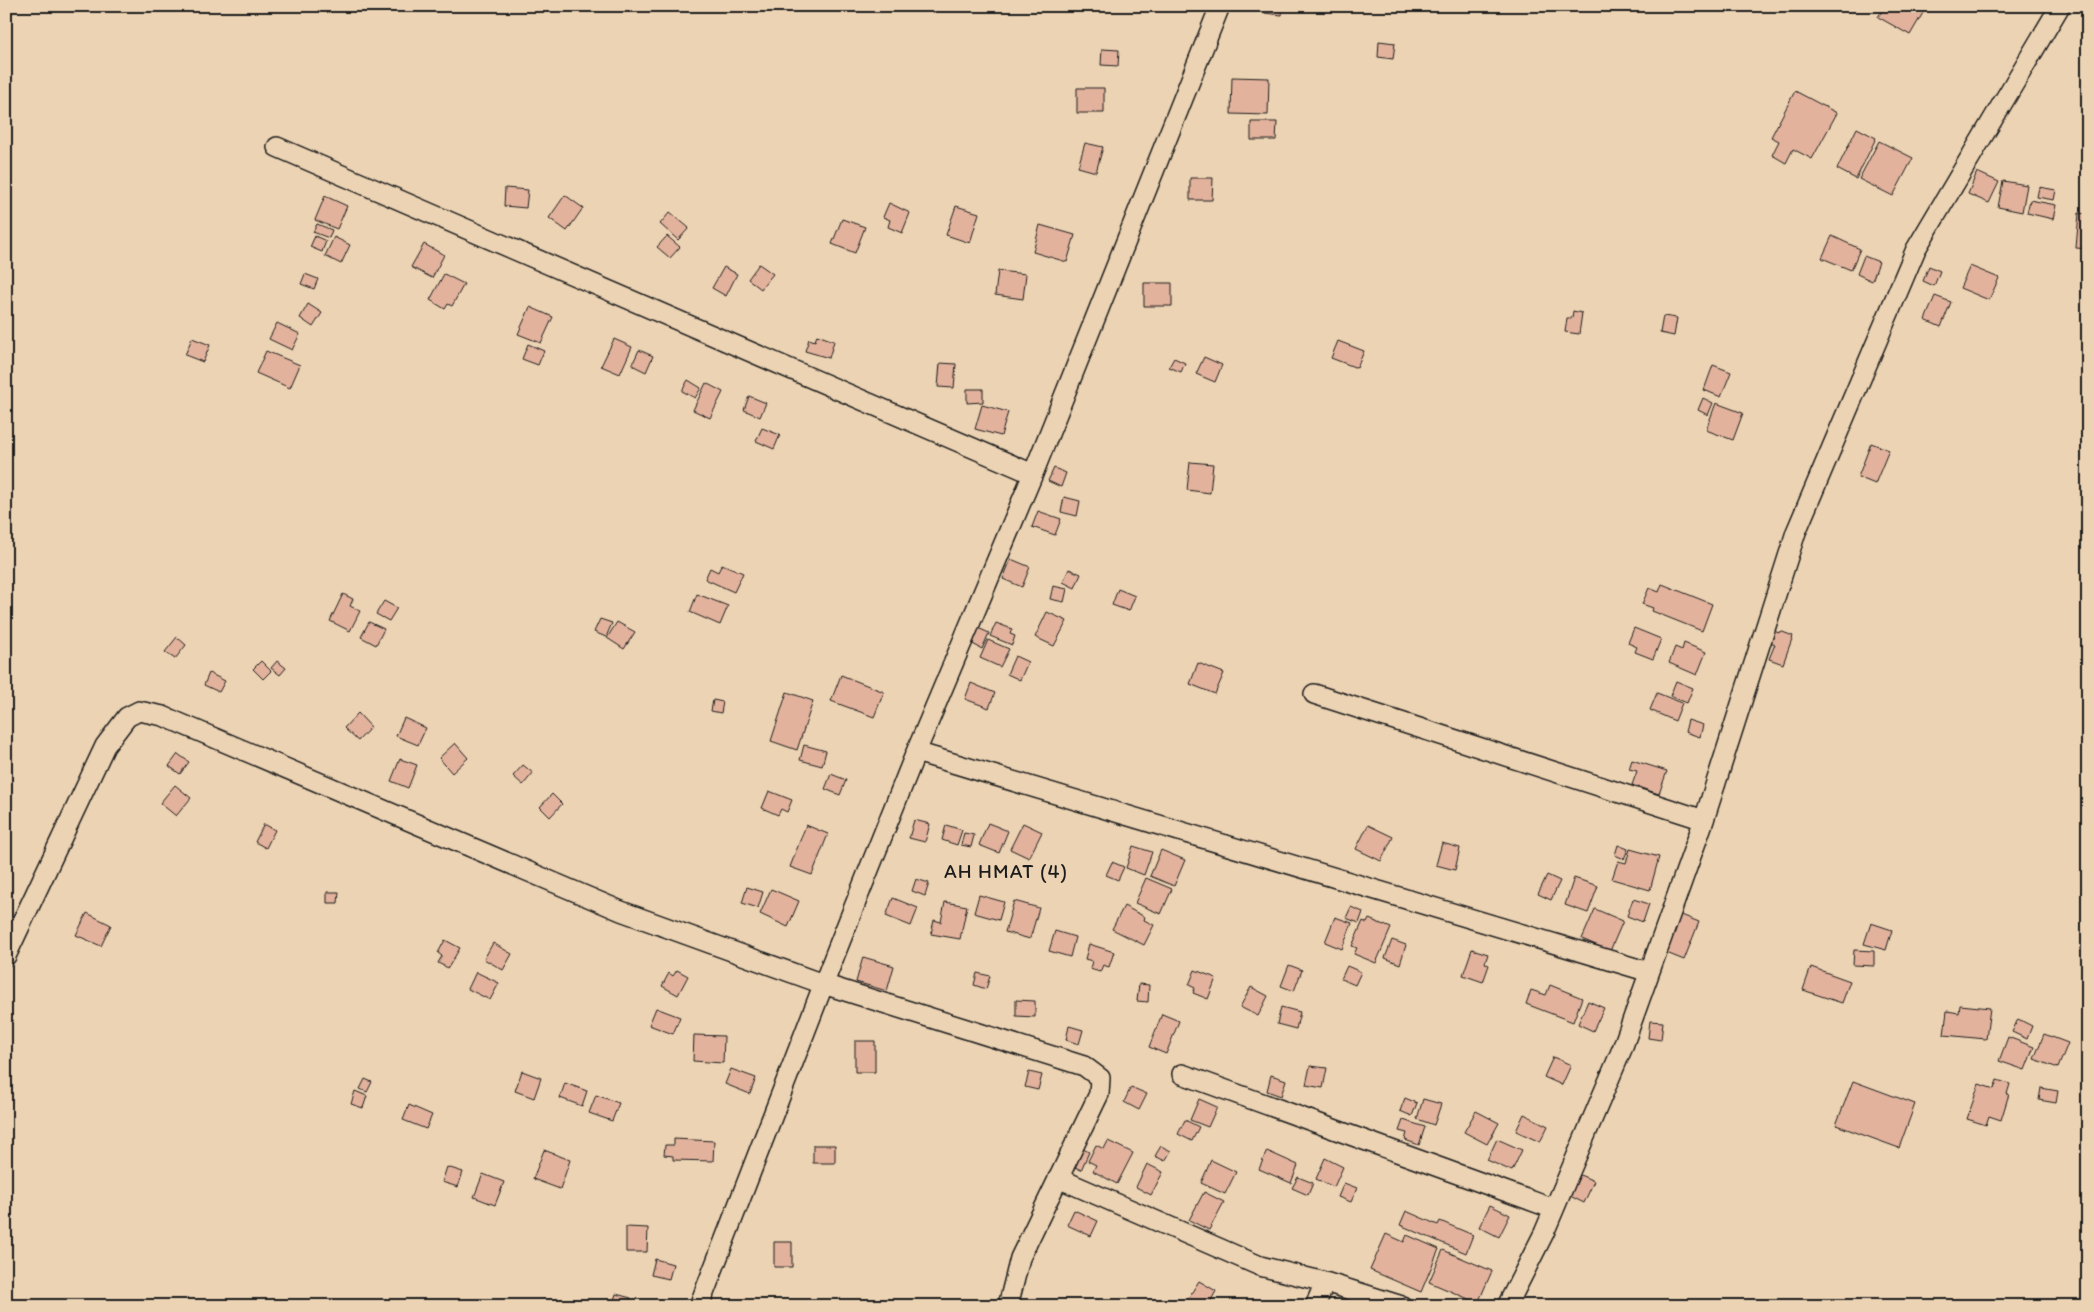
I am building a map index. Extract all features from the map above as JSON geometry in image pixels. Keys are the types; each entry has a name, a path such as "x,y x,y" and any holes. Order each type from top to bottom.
{"street":[{"path":"698,1306 823,984 916,752 1033,474 1220,6"},
{"path":"1507,1306 1554,1209 1622,1049 1704,820 1796,532 1916,249 2060,6"},
{"path":"277,147 1033,474"},
{"path":"1314,694 1704,820"},
{"path":"6,956 105,746 127,717 139,712 163,716 621,911 823,984 1084,1066 1100,1078 1100,1094 1020,1258 1008,1306"},
{"path":"916,752 1649,972"},
{"path":"1182,1074 1554,1209"},
{"path":"1058,1178 1260,1266 1325,1282 1402,1306"},
{"path":"1315,1306 1325,1282"}],"building":[{"path":"1264,6 1283,6 1282,15 1264,13"},
{"path":"1885,6 1927,6 1910,35 1878,17"},
{"path":"1379,41 1395,43 1393,59 1378,57"},
{"path":"1102,49 1119,50 1118,66 1101,65"},
{"path":"1232,77 1269,78 1268,115 1231,114"},
{"path":"1077,88 1104,88 1104,113 1077,113"},
{"path":"1795,91 1837,113 1812,159 1793,149 1786,163 1772,155 1779,141 1771,137"},
{"path":"1251,122 1277,122 1276,140 1251,140"},
{"path":"1857,128 1876,138 1856,179 1837,169"},
{"path":"1879,141 1913,158 1893,196 1859,179"},
{"path":"1085,143 1103,147 1096,172 1078,167"},
{"path":"1977,172 1999,182 1989,203 1968,194"},
{"path":"1190,178 1213,178 1212,200 1190,200"},
{"path":"2003,181 2027,185 2022,212 1998,207"},
{"path":"2039,187 2056,190 2054,200 2037,197"},
{"path":"505,188 528,190 526,208 504,206"},
{"path":"565,195 583,208 567,231 549,218"},
{"path":"325,196 347,206 337,229 315,220"},
{"path":"2030,200 2056,205 2053,219 2027,213"},
{"path":"889,203 910,213 902,233 888,227 890,220 883,217"},
{"path":"956,206 979,213 970,243 946,235"},
{"path":"670,212 689,228 678,240 660,224"},
{"path":"2079,213 2088,214 2088,249 2076,248"},
{"path":"842,219 865,227 855,253 832,244"},
{"path":"317,224 332,230 329,238 313,232"},
{"path":"1040,225 1075,235 1067,262 1033,252"},
{"path":"315,236 326,241 322,252 310,247"},
{"path":"667,236 680,247 670,258 657,247"},
{"path":"1832,236 1860,249 1851,270 1822,258"},
{"path":"334,237 350,245 341,264 325,256"},
{"path":"424,244 444,255 432,278 411,267"},
{"path":"1864,256 1879,262 1872,281 1857,274"},
{"path":"759,264 773,274 761,289 748,279"},
{"path":"1929,266 1940,271 1934,286 1923,281"},
{"path":"1970,266 1999,278 1989,300 1960,288"},
{"path":"724,267 737,274 726,296 712,288"},
{"path":"998,271 1026,274 1023,299 995,295"},
{"path":"305,274 318,279 314,289 301,284"},
{"path":"444,274 464,284 452,306 448,304 445,309 430,300"},
{"path":"1144,283 1172,283 1172,306 1144,306"},
{"path":"1935,296 1951,302 1941,327 1925,320"},
{"path":"308,304 322,313 313,327 300,318"},
{"path":"530,307 553,317 541,343 518,334"},
{"path":"1573,311 1582,313 1579,334 1565,332 1567,318 1572,318"},
{"path":"1663,316 1677,318 1674,336 1660,333"},
{"path":"277,323 300,334 292,350 269,339"},
{"path":"817,335 834,341 829,358 805,351 809,339 815,341"},
{"path":"192,338 210,345 203,362 185,355"},
{"path":"614,339 632,347 620,374 601,366"},
{"path":"1338,341 1364,351 1357,368 1331,358"},
{"path":"528,344 544,351 538,365 522,359"},
{"path":"639,350 653,356 646,372 632,365"},
{"path":"266,351 300,365 290,388 256,373"},
{"path":"1204,357 1222,365 1215,382 1196,374"},
{"path":"1174,358 1185,363 1181,372 1169,367"},
{"path":"940,363 956,364 954,388 938,387"},
{"path":"1713,365 1731,372 1721,397 1704,390"},
{"path":"688,380 701,388 695,398 682,391"},
{"path":"706,383 723,392 710,418 693,410"},
{"path":"967,389 983,389 983,402 967,403"},
{"path":"749,396 766,403 760,417 744,410"},
{"path":"1703,398 1713,403 1708,415 1698,410"},
{"path":"1716,403 1743,413 1733,440 1706,430"},
{"path":"982,405 1008,412 1001,436 975,429"},
{"path":"762,428 780,435 774,449 756,441"},
{"path":"1871,443 1889,450 1875,484 1858,477"},
{"path":"1190,462 1213,464 1210,493 1187,490"},
{"path":"1054,468 1066,473 1061,487 1048,481"},
{"path":"1064,497 1080,501 1077,516 1061,512"},
{"path":"1038,511 1061,519 1055,535 1032,527"},
{"path":"1011,559 1030,567 1022,587 1003,579"},
{"path":"722,564 743,573 734,592 705,579 710,568 718,572"},
{"path":"1069,569 1081,574 1075,588 1063,582"},
{"path":"1662,584 1712,604 1702,631 1652,611 1653,608 1642,604 1649,588 1659,592"},
{"path":"1053,586 1067,589 1064,602 1050,599"},
{"path":"1118,589 1135,596 1129,611 1112,605"},
{"path":"343,594 353,599 350,606 360,611 350,631 330,621"},
{"path":"697,594 728,606 720,625 690,612"},
{"path":"384,601 397,608 389,621 376,614"},
{"path":"1047,612 1067,621 1054,646 1035,637"},
{"path":"600,619 612,623 606,637 594,632"},
{"path":"369,622 384,629 376,645 361,637"},
{"path":"617,622 635,632 624,649 607,638"},
{"path":"996,623 1012,629 1010,634 1015,636 1012,645 990,636"},
{"path":"976,627 989,633 982,649 969,642"},
{"path":"1634,628 1661,639 1653,659 1635,652 1637,647 1628,643"},
{"path":"1774,631 1779,633 1780,631 1793,636 1783,664 1769,659 1775,644 1770,642"},
{"path":"177,637 186,645 175,659 165,652"},
{"path":"988,640 1009,649 1000,667 980,658"},
{"path":"1684,643 1706,652 1697,675 1669,663 1675,647 1682,650"},
{"path":"1015,656 1028,662 1020,680 1007,674"},
{"path":"261,661 271,671 263,679 253,669"},
{"path":"277,661 286,668 280,675 271,668"},
{"path":"1198,663 1224,673 1215,694 1190,684"},
{"path":"209,673 225,681 219,692 204,685"},
{"path":"841,675 884,692 874,717 831,701"},
{"path":"1676,681 1693,688 1687,703 1670,696"},
{"path":"971,683 995,693 989,708 965,699"},
{"path":"787,692 813,701 797,750 771,741"},
{"path":"1657,693 1682,703 1675,721 1650,710"},
{"path":"713,700 723,702 721,713 711,711"},
{"path":"358,713 371,727 358,741 344,728"},
{"path":"404,718 426,728 418,745 396,736"},
{"path":"1688,720 1703,725 1700,737 1685,732"},
{"path":"455,743 468,758 452,773 439,758"},
{"path":"804,745 826,751 822,766 800,760"},
{"path":"178,754 189,762 180,774 169,766"},
{"path":"400,759 417,765 408,788 391,781"},
{"path":"1632,760 1667,771 1659,794 1632,785 1637,771 1629,769"},
{"path":"523,765 533,773 523,785 513,776"},
{"path":"831,774 846,780 840,795 825,789"},
{"path":"175,785 191,798 176,816 160,803"},
{"path":"769,791 792,800 787,812 781,809 778,815 762,808"},
{"path":"552,794 562,804 550,817 540,807"},
{"path":"914,820 930,824 925,842 909,838"},
{"path":"988,823 1008,831 999,853 979,845"},
{"path":"1023,823 1042,832 1029,858 1010,849"},
{"path":"264,824 275,830 266,848 255,842"},
{"path":"806,825 828,834 812,875 790,867"},
{"path":"946,825 962,830 957,845 942,840"},
{"path":"1368,825 1393,837 1381,861 1356,849"},
{"path":"964,833 974,835 971,847 961,845"},
{"path":"1442,843 1460,848 1455,870 1436,865"},
{"path":"1618,845 1628,849 1624,859 1615,855"},
{"path":"1133,846 1152,852 1144,875 1126,868"},
{"path":"1630,849 1659,857 1650,890 1612,879 1618,861 1626,863"},
{"path":"1161,850 1185,860 1174,886 1150,876"},
{"path":"1112,862 1124,867 1118,880 1106,875"},
{"path":"1547,875 1560,881 1551,900 1538,894"},
{"path":"1146,878 1172,889 1161,914 1135,903"},
{"path":"1574,878 1598,886 1588,913 1565,905"},
{"path":"916,879 929,883 925,896 912,891"},
{"path":"747,887 763,892 758,908 742,903"},
{"path":"771,889 799,901 788,927 760,914"},
{"path":"327,892 339,892 338,903 327,903"},
{"path":"979,895 1004,902 999,920 974,913"},
{"path":"893,898 918,908 911,926 886,916"},
{"path":"1633,899 1649,904 1643,922 1627,916"},
{"path":"1014,901 1039,908 1030,939 1005,932"},
{"path":"945,902 967,906 960,939 931,934 934,920 941,922"},
{"path":"1124,906 1145,917 1144,920 1154,925 1144,945 1112,929"},
{"path":"1351,907 1363,912 1359,923 1346,918"},
{"path":"1595,909 1623,921 1610,951 1582,939"},
{"path":"87,913 111,925 101,946 76,935"},
{"path":"1679,914 1699,922 1684,960 1664,952"},
{"path":"1335,917 1352,923 1342,949 1325,942"},
{"path":"1369,919 1391,928 1376,963 1354,954 1357,948 1352,946 1363,921 1367,923"},
{"path":"1871,923 1892,930 1886,950 1864,944"},
{"path":"1055,931 1075,937 1070,957 1049,951"},
{"path":"445,940 460,948 448,968 438,963 442,956 438,953"},
{"path":"1392,940 1406,945 1400,964 1385,958"},
{"path":"493,943 512,954 503,970 484,959"},
{"path":"1089,944 1114,952 1109,967 1103,965 1100,972 1090,969 1092,961 1085,959"},
{"path":"1472,949 1488,954 1485,963 1489,965 1483,982 1463,975"},
{"path":"1854,950 1874,951 1874,966 1853,965"},
{"path":"863,957 894,966 887,991 856,982"},
{"path":"1289,965 1302,970 1294,991 1281,986"},
{"path":"1347,966 1361,972 1355,985 1341,979"},
{"path":"1811,967 1850,981 1842,1003 1803,990"},
{"path":"677,970 688,976 678,995 662,986 669,973 673,976"},
{"path":"1195,970 1216,978 1208,999 1193,993 1195,988 1189,985"},
{"path":"476,972 499,983 490,1000 468,989"},
{"path":"977,973 990,976 986,989 974,985"},
{"path":"1139,984 1149,985 1148,1002 1137,1001"},
{"path":"1550,985 1582,998 1573,1022 1526,1004 1531,990 1546,995"},
{"path":"1251,987 1268,996 1258,1016 1240,1007"},
{"path":"1016,1000 1035,1001 1035,1017 1016,1016"},
{"path":"1588,1001 1604,1008 1593,1031 1578,1024"},
{"path":"1960,1005 1990,1008 1986,1039 1944,1035 1947,1011 1959,1013"},
{"path":"1281,1007 1300,1012 1296,1029 1277,1024"},
{"path":"656,1008 680,1017 673,1034 649,1025"},
{"path":"1162,1014 1179,1021 1166,1054 1149,1047"},
{"path":"2018,1019 2032,1026 2027,1039 2012,1032"},
{"path":"1650,1021 1663,1022 1661,1040 1648,1038"},
{"path":"1069,1026 1083,1030 1079,1044 1066,1040"},
{"path":"2044,1034 2068,1043 2058,1068 2034,1059"},
{"path":"694,1035 724,1036 723,1063 693,1061"},
{"path":"2008,1037 2034,1047 2025,1070 1999,1061"},
{"path":"855,1041 875,1041 875,1072 855,1072"},
{"path":"1553,1057 1571,1065 1562,1085 1544,1077"},
{"path":"1310,1066 1327,1068 1323,1088 1306,1085"},
{"path":"731,1069 756,1078 750,1094 725,1084"},
{"path":"522,1071 541,1078 534,1098 515,1091"},
{"path":"1029,1072 1042,1075 1038,1090 1025,1087"},
{"path":"1271,1075 1286,1080 1281,1096 1267,1091"},
{"path":"365,1079 372,1082 367,1092 360,1089"},
{"path":"1997,1080 2010,1084 2001,1120 1989,1116 1986,1125 1967,1119 1979,1084 1994,1089"},
{"path":"1853,1081 1915,1104 1899,1148 1836,1125"},
{"path":"565,1083 587,1091 582,1106 560,1098"},
{"path":"1131,1087 1147,1094 1139,1110 1124,1102"},
{"path":"2041,1088 2058,1091 2056,1103 2039,1100"},
{"path":"355,1091 367,1096 363,1108 351,1104"},
{"path":"596,1095 619,1103 612,1121 589,1113"},
{"path":"1405,1098 1417,1103 1412,1116 1400,1111"},
{"path":"1199,1099 1217,1107 1208,1127 1190,1120"},
{"path":"1423,1099 1441,1104 1434,1125 1417,1119"},
{"path":"409,1105 432,1115 426,1129 403,1120"},
{"path":"1476,1111 1499,1123 1487,1144 1464,1132"},
{"path":"1524,1114 1548,1126 1540,1142 1516,1131"},
{"path":"1185,1120 1199,1127 1192,1141 1178,1134"},
{"path":"1403,1120 1425,1127 1419,1145 1405,1140 1407,1133 1399,1131"},
{"path":"674,1139 714,1141 713,1161 673,1160 673,1156 664,1155 665,1145 674,1145"},
{"path":"1497,1139 1522,1150 1512,1171 1487,1160"},
{"path":"1108,1141 1133,1153 1117,1184 1093,1171 1096,1165 1088,1161 1096,1145 1104,1149"},
{"path":"1073,1144 1089,1152 1081,1170 1065,1162"},
{"path":"813,1145 835,1145 835,1163 813,1163"},
{"path":"1161,1146 1171,1151 1165,1161 1155,1156"},
{"path":"544,1150 570,1160 560,1189 533,1179"},
{"path":"1267,1151 1298,1165 1291,1183 1259,1169"},
{"path":"1325,1158 1343,1167 1334,1187 1316,1179"},
{"path":"1211,1160 1236,1172 1225,1194 1201,1183"},
{"path":"1147,1164 1163,1172 1151,1195 1136,1187"},
{"path":"447,1167 463,1172 458,1187 442,1182"},
{"path":"483,1174 504,1182 495,1205 474,1197"},
{"path":"1580,1175 1594,1181 1584,1203 1570,1196"},
{"path":"1298,1177 1313,1183 1308,1195 1292,1188"},
{"path":"1344,1183 1357,1188 1351,1202 1338,1197"},
{"path":"1204,1192 1224,1202 1209,1230 1189,1220"},
{"path":"1490,1205 1510,1215 1499,1237 1479,1227"},
{"path":"1074,1210 1098,1221 1091,1236 1067,1225"},
{"path":"1406,1211 1438,1225 1440,1221 1473,1235 1466,1253 1400,1225"},
{"path":"626,1227 648,1228 647,1252 626,1252"},
{"path":"1386,1234 1404,1242 1407,1235 1439,1249 1421,1292 1370,1270"},
{"path":"774,1242 792,1242 792,1267 774,1267"},
{"path":"1443,1250 1492,1271 1478,1303 1429,1282"},
{"path":"655,1259 673,1264 669,1279 651,1275"},
{"path":"1199,1281 1216,1291 1208,1306 1197,1306 1187,1300"},
{"path":"616,1294 631,1298 628,1306 612,1306"}],"district":[{"name":"AH HMAT (4)","path":"1006,871"}]}
